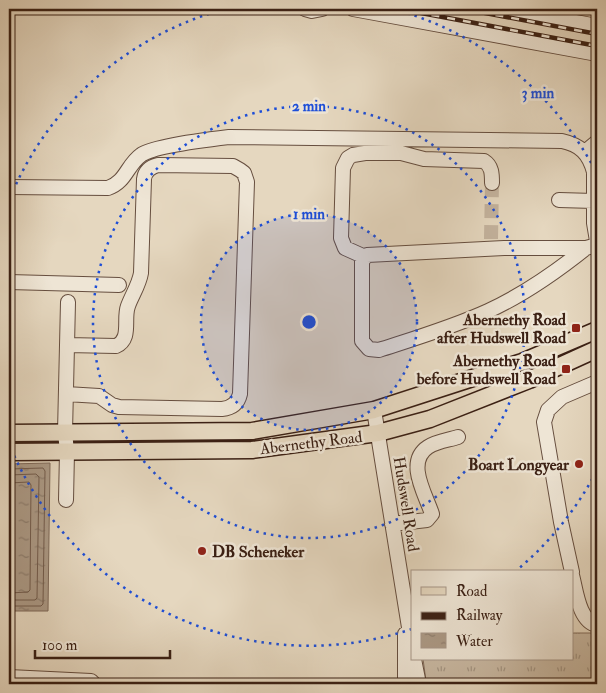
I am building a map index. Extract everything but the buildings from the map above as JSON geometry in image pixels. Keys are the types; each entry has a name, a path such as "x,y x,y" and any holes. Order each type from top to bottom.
{"main road":[{"name":"Abernethy Road","path":"9,433 252,431 374,410 522,362 597,330"},
{"name":"Abernethy Road","path":"9,452 252,450 378,434 430,419 530,380 597,348"}],"street":[{"path":"305,9 312,11 322,9"},
{"path":"353,9 597,54"},
{"path":"505,9 597,26"},
{"path":"9,187 108,188 121,181 137,159 144,153 154,149 229,137 562,141 580,147 592,164 594,172 593,245"},
{"path":"585,152 597,142"},
{"path":"365,257 345,248 341,238 343,168 348,158 353,155 401,153 424,160 484,161 490,166 492,183"},
{"path":"66,394 99,396 112,405 119,406 222,409 232,407 236,403 240,394 247,182 244,174 234,166 158,165 150,168 144,179 142,273 127,309 126,334 123,341 113,346 67,345"},
{"path":"559,200 594,201"},
{"path":"490,244 593,245 550,275 491,310 446,328 379,350 369,349 365,346 361,335 362,264 365,257 371,254 490,244"},
{"path":"9,282 119,285"},
{"path":"66,500 67,452 65,432 68,302"},
{"path":"571,570 544,422 548,410 562,397 597,382"},
{"name":"Hudswell Road","path":"374,410 392,524 407,587 405,604 405,684"},
{"path":"392,524 426,520 431,517 432,514 420,481 418,460 422,452 429,446 458,437"},
{"path":"574,581 582,612 588,622 597,625"},
{"name":"Hudswell Road","path":"405,604 410,624"},
{"path":"414,660 419,684"},
{"path":"9,677 72,682 91,681 94,684"}],"green space":[{"path":"574,633 597,633 597,684 426,681 423,660 574,660"}],"water":[{"path":"50,463 48,611 9,611 9,464"}],"tunnel":[{"path":"491,239 492,183"}],"railway":[{"path":"400,9 597,46"},
{"path":"464,9 597,34"}],"place":[{"name":"Abernethy Road after Hudswell Road","path":"576,328"},
{"name":"Abernethy Road before Hudswell Road","path":"566,369"},
{"name":"Boart Longyear","path":"579,464"},
{"name":"DB Scheneker","path":"202,551"}]}
